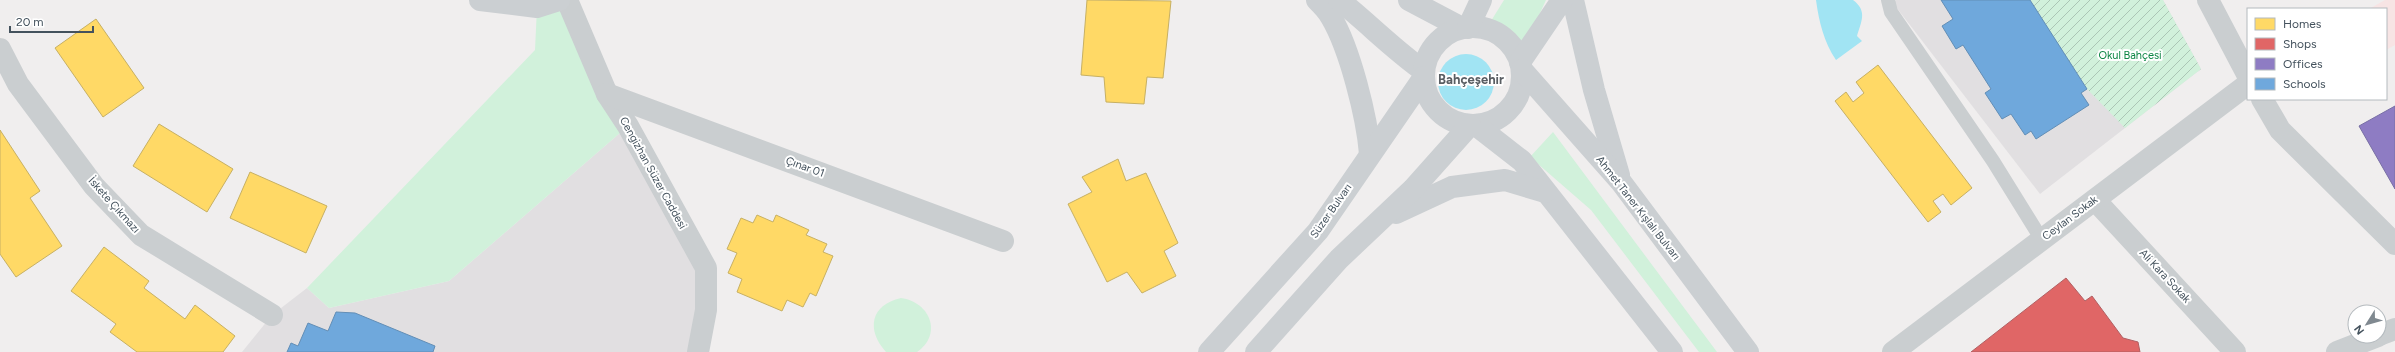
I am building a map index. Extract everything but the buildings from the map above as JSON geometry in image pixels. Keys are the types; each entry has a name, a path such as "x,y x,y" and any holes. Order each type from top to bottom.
{"main road":[{"path":"480,0 537,6 559,0"},
{"path":"1317,0 1331,16 1353,75 1368,128 1370,154"},
{"path":"1339,0 1368,23 1400,54 1424,74"},
{"path":"1256,352 1339,259 1413,189 1473,126 1496,120 1511,108 1518,96 1522,83 1521,66 1511,45 1501,36 1489,30 1465,28 1409,0"},
{"path":"1481,0 1465,28 1439,40 1430,51 1424,74 1431,103 1440,113 1451,120 1473,126 1522,161 1544,192 1672,352"},
{"path":"1521,66 1562,0"},
{"path":"1573,0 1594,90 1621,182"},
{"name":"Ahmet Taner Kışlalı Bulvarı","path":"1521,66 1621,182 1748,352"},
{"name":"Süzer Bulvarı","path":"1209,352 1318,231 1424,74"},
{"path":"1382,219 1452,187 1505,180 1544,192"}],"street":[{"name":"Cengizhan Süzer Caddesi","path":"567,0 607,94 628,126 706,268 706,310 698,352"},
{"path":"2208,0 2247,74"},
{"name":"İskete Çıkmazı","path":"0,49 18,84 94,186 141,235 272,315"},
{"name":"Ceylan Sokak","path":"1893,352 2247,85"},
{"name":"Çınar 01","path":"607,94 1003,241"},
{"path":"2263,100 2280,130 2395,244"},
{"name":"Ali Kara Sokak","path":"2095,200 2235,352"},
{"path":"2337,352 2358,344"}],"lane":[{"path":"1888,0 1891,12 1993,161 2042,240"}],"shaded area":[{"path":"1896,0 2163,0 2201,69 2040,194 1893,3"},
{"path":"2385,0 2395,0 2395,45 2387,49 2387,8 2371,8"},
{"path":"628,126 706,268 698,352 242,352 272,315 307,288 329,308 449,281"}],"green space":[{"path":"559,0 628,126 449,281 329,308 307,288 535,50 537,7"},
{"path":"1504,0 1546,0 1524,48 1491,21"},
{"name":"Okul Bahçesi","path":"2030,0 2163,0 2201,69 2125,128 2087,89"},
{"path":"1553,132 1717,352 1699,352 1591,210 1530,157"},
{"path":"901,298 911,301 919,306 926,312 930,320 930,337 925,345 917,352 886,352 876,335 874,319 877,312 891,301"}],"water":[{"path":"1816,0 1853,0 1861,8 1862,17 1857,36 1862,41 1836,60 1828,46 1823,32"},
{"path":"1466,54 1477,56 1486,62 1492,71 1494,82 1492,93 1486,102 1477,108 1466,110 1455,108 1446,102 1440,93 1438,82 1440,71 1446,62 1455,56"}],"district":[{"name":"Bahçeşehir","path":"1471,79"}]}
